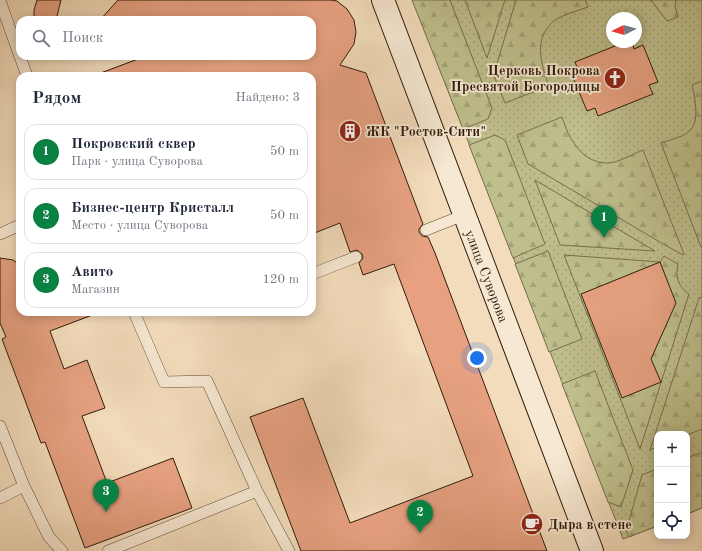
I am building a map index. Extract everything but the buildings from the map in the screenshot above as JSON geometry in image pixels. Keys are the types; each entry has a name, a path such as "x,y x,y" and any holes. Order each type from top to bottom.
{"street":[{"name":"улица Суворова","path":"383,0 592,551"}],"lane":[{"path":"0,1 16,45"},
{"path":"21,60 26,72"},
{"path":"426,230 464,216"},
{"path":"0,234 16,228"},
{"path":"316,272 356,257"},
{"path":"136,316 164,382 207,381 257,491 289,551"},
{"path":"0,426 24,486 49,537 62,551"},
{"path":"0,498 24,486"},
{"path":"108,551 257,491"}],"green space":[{"path":"412,0 450,0 492,108 488,119 463,129"},
{"path":"413,0 702,0 702,508 690,513 690,431 654,431 654,527 623,539"},
{"path":"465,0 505,0 487,58"},
{"path":"516,0 585,0 588,7 555,20 544,33 541,55 549,86 505,103 492,71 495,70"},
{"path":"651,0 676,0 675,6 678,17 667,21"},
{"path":"702,81 701,247 661,143 681,136 691,129 696,118 692,85"},
{"path":"562,117 568,134 578,149 591,159 600,162 612,163 643,150 684,254 683,255 528,164 517,135"},
{"path":"495,135 505,140 545,244 513,258 469,145"},
{"path":"535,180 655,251 560,245"},
{"path":"548,251 582,339 549,352 515,264"},
{"path":"564,255 660,262 664,256 678,264 678,281 682,288 689,294 640,449"},
{"path":"702,297 702,429 690,434 690,431 656,431 699,298"},
{"path":"595,371 633,470 621,507 608,502 562,384"},
{"path":"654,438 654,448 650,450"},
{"path":"702,452 702,508 690,513 690,467 690,457"},
{"path":"654,470 654,527 629,537 626,531 642,475"}],"place":[{"name":"Церковь Покрова Пресвятой Богородицы","path":"615,78"},
{"name":"ЖК \"Ростов-Сити\"","path":"350,131"},
{"name":"Покровский сквер","path":"604,238"},
{"name":"Авито","path":"106,512"},
{"name":"Дыра в стене","path":"532,524"},
{"name":"Бизнес-центр Кристалл","path":"420,533"}]}
